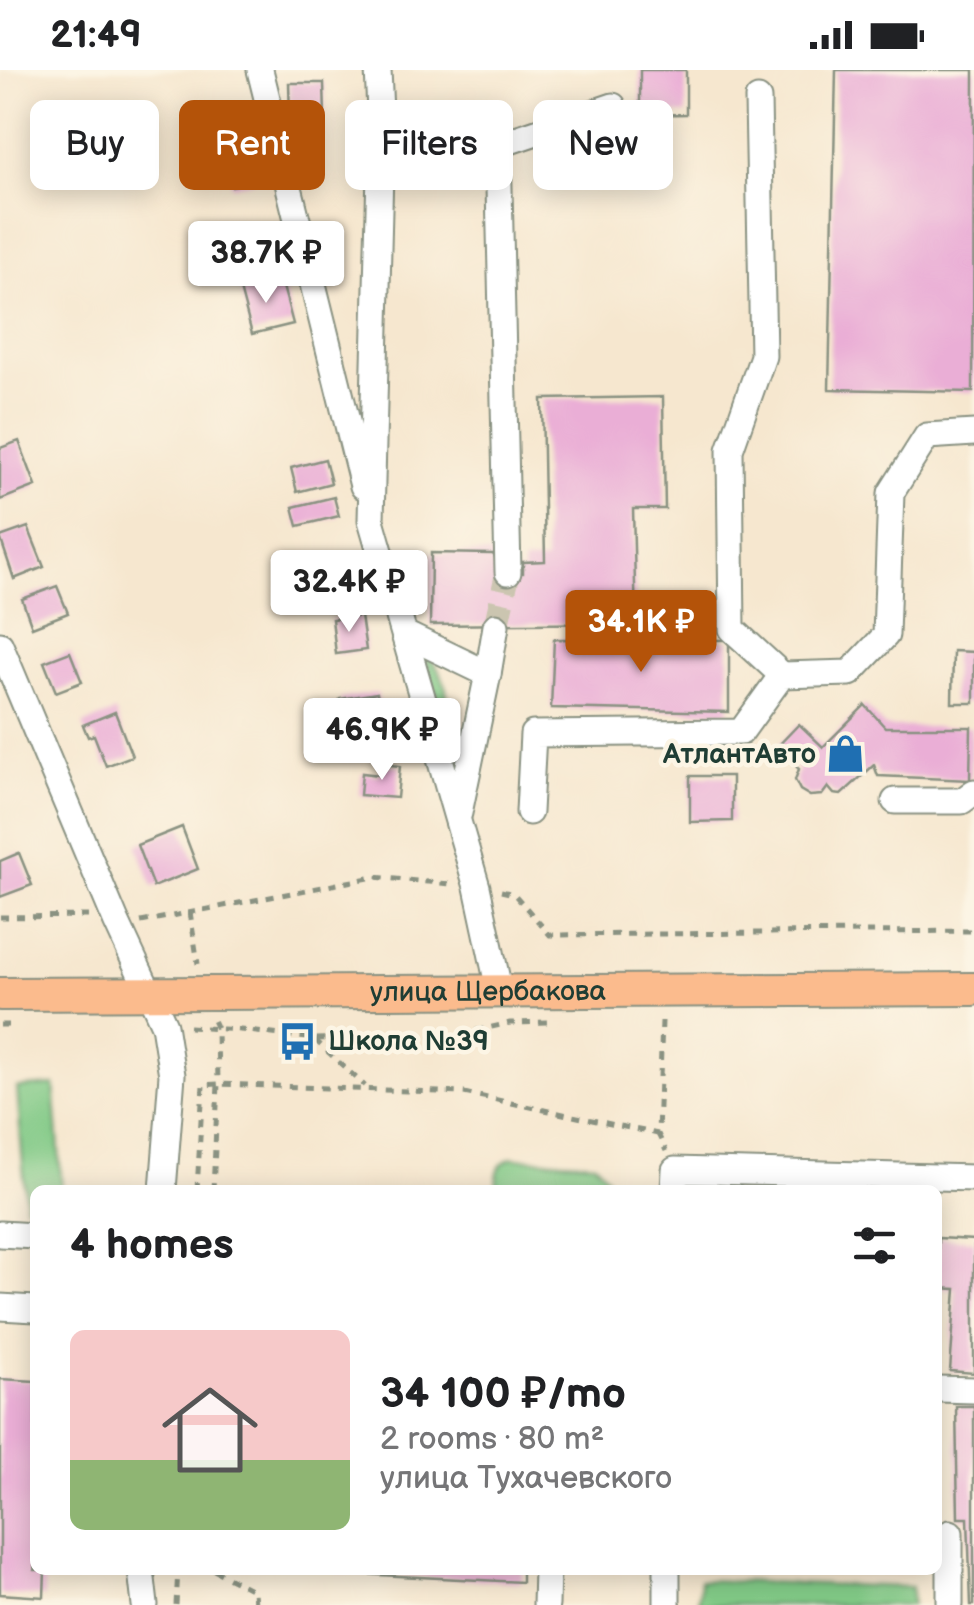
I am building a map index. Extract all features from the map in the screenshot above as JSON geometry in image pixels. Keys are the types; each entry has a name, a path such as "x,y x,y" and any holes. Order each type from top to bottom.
{"main road":[{"name":"улица Щербакова","path":"0,994 974,989"}],"street":[{"path":"260,70 372,520 477,887 500,994"},
{"path":"372,520 381,132 378,70"},
{"path":"758,98 763,356 730,450 732,630 782,675 850,673 886,634 891,493 927,436 974,433"},
{"path":"508,572 498,145 533,133"},
{"path":"458,818 496,626"},
{"path":"405,634 488,674"},
{"path":"0,645 164,1025 172,1075 163,1185"},
{"path":"529,812 533,734 741,732 782,675"},
{"path":"895,801 962,801 974,792"},
{"path":"675,1180 974,1178"},
{"path":"0,1234 30,1236"},
{"path":"0,1307 30,1309"},
{"path":"942,1389 974,1390"},
{"path":"950,1533 950,1605"},
{"path":"142,1575 146,1605"},
{"path":"546,1605 547,1575"},
{"path":"667,1575 668,1605"}],"path":[{"path":"0,917 100,916 140,922 374,877 514,894 550,935 974,931"},
{"path":"190,912 202,993 217,1030 213,1185"},
{"path":"662,1021 658,1134 675,1180"},
{"path":"164,1025 314,1039 451,1036 510,1023 567,1022"},
{"path":"0,1025 17,1025"},
{"path":"314,1039 368,1088"},
{"path":"198,1185 203,1085 464,1093 658,1134"},
{"path":"176,1605 178,1575"},
{"path":"224,1575 254,1591 256,1605"}],"green space":[{"path":"421,648 437,667 445,685 447,729"},
{"path":"54,1085 62,1185 30,1185 30,1206 26,1206 17,1088"},
{"path":"507,1160 595,1163 607,1177 607,1185 496,1185 500,1167"},
{"path":"700,1580 912,1587 912,1605 698,1605"}],"building":[{"path":"640,70 686,70 686,114 673,114 673,100 640,100"},
{"path":"836,70 974,70 973,392 829,389"},
{"path":"289,83 324,83 325,100 290,100"},
{"path":"265,230 269,255 231,262 227,237"},
{"path":"281,279 293,324 252,334 240,289"},
{"path":"663,397 665,509 633,509 636,623 430,625 431,553 493,554 502,571 523,573 523,562 545,561 542,399"},
{"path":"19,441 36,486 0,500 0,448"},
{"path":"325,459 331,483 297,492 291,468"},
{"path":"334,497 339,516 298,526 293,507"},
{"path":"28,527 44,567 14,579 0,537"},
{"path":"57,586 68,613 32,627 22,599"},
{"path":"361,616 366,650 336,654 332,619"},
{"path":"554,639 729,640 729,712 551,708"},
{"path":"953,651 974,652 974,703 952,703"},
{"path":"70,652 82,682 56,692 44,662"},
{"path":"377,693 381,716 343,722 340,699"},
{"path":"865,705 885,727 971,727 970,780 878,776 874,765 841,795 828,787 822,795 810,796 800,790 795,780 799,769 776,748 799,724 823,747"},
{"path":"115,712 132,756 106,766 94,735 88,737 83,725"},
{"path":"381,764 400,766 397,798 360,795 362,773 380,775"},
{"path":"690,776 732,776 732,821 690,822"},
{"path":"182,827 198,869 153,887 137,845"},
{"path":"19,853 32,885 0,897 0,861"},
{"path":"942,1238 974,1240 974,1373 950,1371 956,1289 942,1288"},
{"path":"0,1379 30,1381 30,1575 45,1575 44,1597 0,1594"},
{"path":"956,1406 974,1406 974,1605 968,1518 958,1518"},
{"path":"379,1575 522,1575 522,1582"}],"tunnel":[{"path":"496,626 508,572"}],"place":[{"name":"АтлантАвто","path":"846,754"},
{"name":"Школа №39","path":"298,1041"}]}
